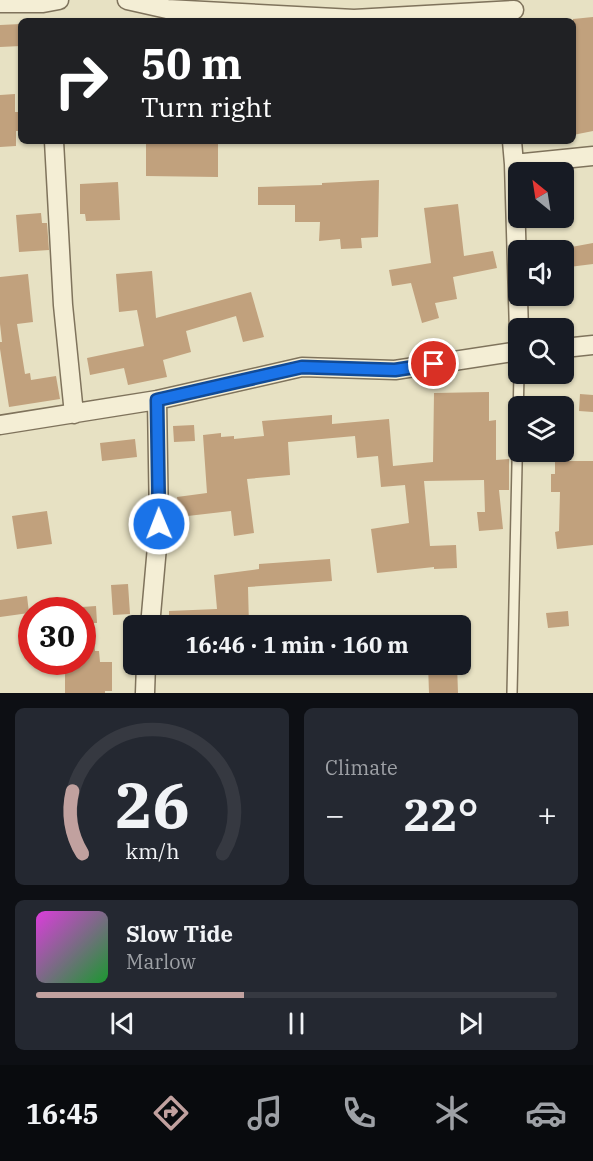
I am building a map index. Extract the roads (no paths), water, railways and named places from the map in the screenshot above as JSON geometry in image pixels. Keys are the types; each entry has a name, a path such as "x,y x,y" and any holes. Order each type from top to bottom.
{"street":[{"path":"127,0 167,9 335,18"},
{"path":"0,3 48,6"},
{"path":"372,18 514,10"},
{"path":"54,144 64,316 74,414"},
{"path":"512,144 514,162"},
{"path":"534,162 593,156"},
{"path":"516,228 519,318"},
{"path":"574,347 593,345"},
{"path":"0,425 157,400 302,367 395,370 508,353"},
{"path":"151,615 159,524 157,400"},
{"path":"145,693 146,675"}],"lane":[{"path":"512,693 519,384"}]}
